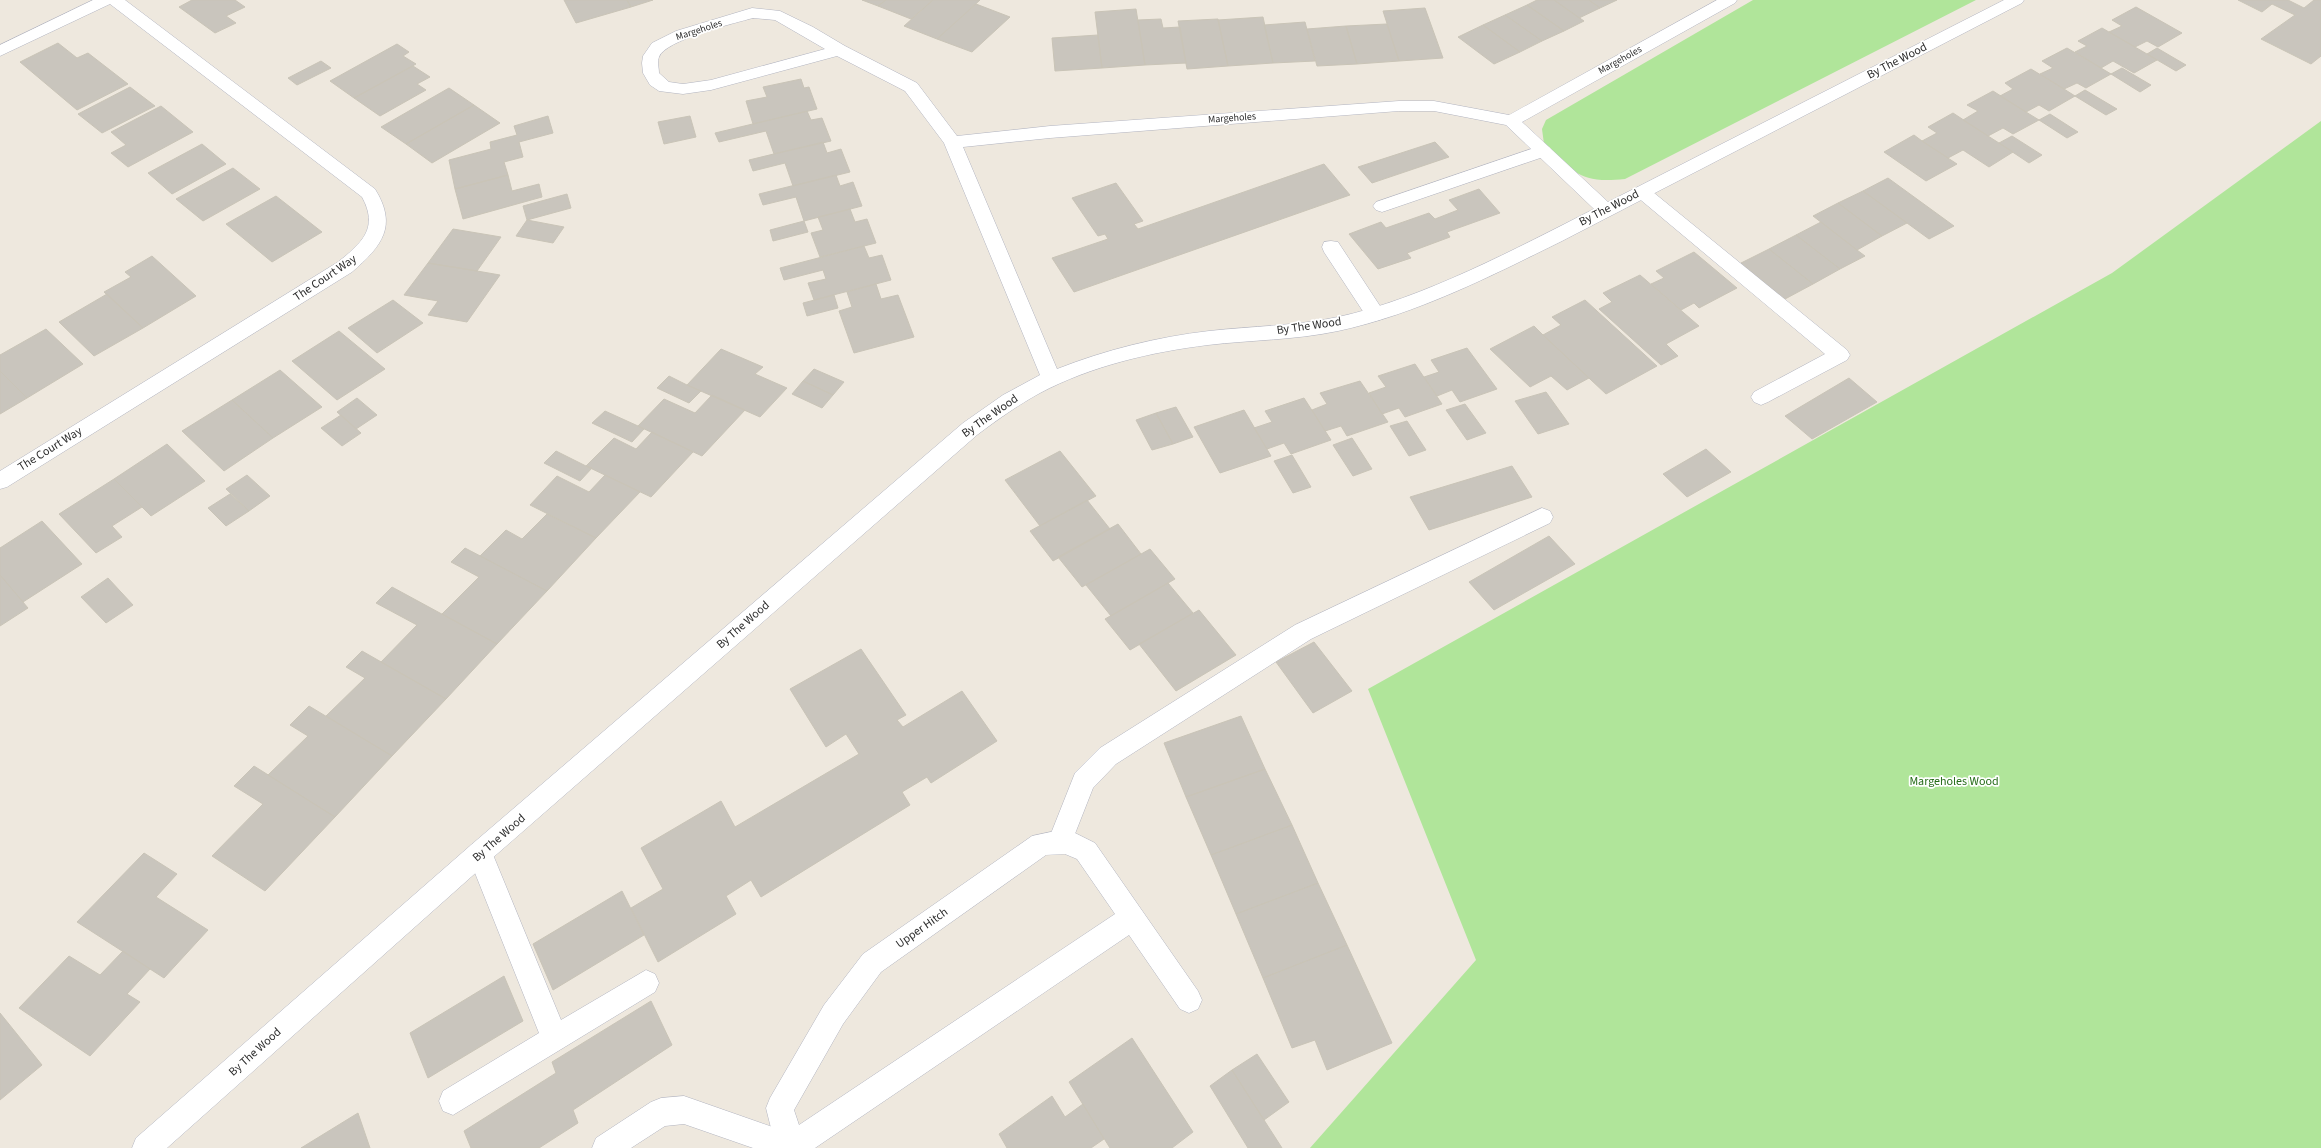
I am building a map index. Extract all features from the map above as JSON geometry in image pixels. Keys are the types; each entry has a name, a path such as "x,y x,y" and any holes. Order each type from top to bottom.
{"street":[{"path":"0,51 106,0"},
{"name":"The Court Way","path":"0,481 345,267 366,250 376,234 378,206 369,193 115,0"},
{"name":"Margeholes","path":"952,142 1050,132 1399,106 1434,106 1511,121 1729,0"},
{"name":"By The Wood","path":"146,1148 480,853 970,429 1008,402 1051,379 1123,354 1168,344 1332,324 1375,314 1473,275 1642,192 2016,0"},
{"name":"Margeholes","path":"839,50 711,85 683,89 665,87 656,81 651,74 650,64 652,56 658,47 668,40 682,34 752,13 766,13 780,16 839,50 911,87 952,142 1051,379"},
{"path":"1511,121 1606,210"},
{"path":"1382,206 1543,151"},
{"path":"1642,192 1840,355 1761,397"},
{"path":"1330,247 1375,314"},
{"path":"1060,841 1084,781 1108,756 1303,632 1542,517"},
{"name":"Upper Hitch","path":"791,1147 780,1108 836,1008 854,982 872,963 1041,844 1060,841 1075,842 1086,851 1189,1000"},
{"path":"480,853 555,1039"},
{"path":"606,1148 661,1112 684,1110 791,1147 1132,918"},
{"path":"453,1101 646,983"}],"green space":[{"path":"1753,0 1976,0 1625,179 1597,180 1587,178 1571,169 1544,144 1542,129 1546,120"},
{"name":"Margeholes Wood","path":"2321,121 2321,1148 1310,1148 1476,960 1368,689 2112,273"}],"building":[{"path":"192,0 235,0 245,7 226,16 236,23 215,33 179,7"},
{"path":"564,0 627,0 631,7 576,23"},
{"path":"627,0 653,0 631,7"},
{"path":"862,0 886,0 878,6"},
{"path":"886,0 933,0 911,19 878,6"},
{"path":"933,0 980,0 937,39 904,26"},
{"path":"1537,0 1554,0 1584,21 1564,31 1527,5"},
{"path":"1554,0 1589,0 1600,8 1579,18"},
{"path":"1589,0 1617,0 1600,8"},
{"path":"2238,0 2288,0 2304,8 2314,0 2321,0 2321,56 2311,64 2261,39 2295,15 2272,4 2262,12"},
{"path":"976,4 1010,17 972,52 937,39"},
{"path":"1527,5 1564,31 1542,41 1505,15"},
{"path":"2136,7 2182,33 2158,47 2147,41 2135,47 2109,32 2122,26 2112,20"},
{"path":"1425,8 1443,58 1399,61 1383,11"},
{"path":"1136,9 1145,65 1102,68 1095,12"},
{"path":"1505,15 1542,41 1520,52 1483,25"},
{"path":"1263,17 1273,63 1228,66 1218,20"},
{"path":"1161,19 1163,28 1180,27 1186,63 1145,65 1138,20"},
{"path":"1218,19 1228,66 1187,69 1178,21"},
{"path":"1305,22 1315,61 1273,63 1264,25"},
{"path":"1387,24 1399,61 1357,64 1346,26"},
{"path":"1483,25 1520,52 1494,64 1458,37"},
{"path":"1346,26 1357,64 1317,66 1307,29"},
{"path":"2102,28 2157,60 2134,73 2113,61 2101,68 2075,52 2087,46 2078,41"},
{"path":"1098,35 1102,68 1055,71 1052,38"},
{"path":"58,43 77,58 88,53 128,84 77,110 20,62"},
{"path":"397,44 409,52 403,56 416,64 354,98 330,81"},
{"path":"2067,48 2111,74 2086,88 2077,83 2064,89 2040,74 2053,68 2042,61"},
{"path":"2157,48 2186,65 2176,71 2147,54"},
{"path":"321,61 331,68 297,85 288,78"},
{"path":"413,66 430,77 417,84 426,90 380,116 354,98"},
{"path":"2122,68 2151,85 2140,92 2111,74"},
{"path":"2031,69 2075,96 2049,111 2039,105 2026,112 2000,96 2013,89 2005,83"},
{"path":"801,79 804,88 809,87 817,109 753,124 746,101 767,97 763,87"},
{"path":"130,87 155,106 102,133 78,114"},
{"path":"449,88 474,105 406,144 381,127"},
{"path":"2085,90 2117,109 2106,115 2075,96"},
{"path":"1993,91 2039,120 2013,134 2003,128 1988,136 1963,120 1978,111 1967,105"},
{"path":"474,105 500,123 432,163 406,144"},
{"path":"161,106 193,132 128,167 111,153 126,145 111,132"},
{"path":"807,111 811,120 822,118 831,141 774,154 766,131 719,142 715,133"},
{"path":"1953,113 2013,152 1989,167 1963,150 1948,158 1922,141 1937,133 1928,127"},
{"path":"2050,114 2078,132 2067,138 2039,120"},
{"path":"548,116 553,133 519,142 523,157 504,162 508,175 455,189 449,160 491,149 490,142 517,135 514,126"},
{"path":"690,116 696,137 664,144 658,122"},
{"path":"1914,135 1957,164 1926,181 1884,152"},
{"path":"2012,136 2042,155 2029,163 1999,143"},
{"path":"823,142 827,153 841,149 850,172 793,186 785,163 753,171 749,160"},
{"path":"1435,142 1449,157 1372,183 1358,167"},
{"path":"202,144 226,164 172,194 148,173"},
{"path":"1324,164 1350,195 1074,292 1052,258 1108,239 1105,234 1098,236 1072,198 1116,183 1143,221 1134,224 1138,229"},
{"path":"233,168 260,189 203,221 176,199"},
{"path":"508,175 512,191 539,184 542,197 463,219 455,189"},
{"path":"836,175 840,186 853,182 862,206 804,221 796,197 763,205 759,194"},
{"path":"1888,178 1954,226 1929,239 1863,191"},
{"path":"1479,189 1500,213 1447,232 1450,237 1407,253 1411,258 1378,269 1349,234 1381,222 1386,228 1429,213 1435,219 1458,210 1449,200"},
{"path":"1863,191 1907,223 1882,236 1838,203"},
{"path":"567,194 571,208 527,220 523,206"},
{"path":"276,196 322,232 272,262 226,224"},
{"path":"1838,203 1882,236 1857,250 1813,216"},
{"path":"850,209 855,222 867,219 876,243 820,257 811,233 823,230 818,217"},
{"path":"527,220 564,227 553,243 516,236"},
{"path":"804,221 808,232 773,241 770,230"},
{"path":"1821,222 1865,256 1840,269 1796,235"},
{"path":"453,229 501,237 477,271 428,263"},
{"path":"1796,235 1840,269 1813,284 1769,249"},
{"path":"864,246 869,258 882,255 891,280 814,300 808,283 826,279 823,270 784,280 780,268"},
{"path":"1769,249 1813,284 1785,299 1741,263"},
{"path":"1694,252 1737,288 1699,308 1694,303 1681,310 1651,284 1664,278 1656,271"},
{"path":"152,256 196,296 143,328 104,292 131,277 125,272"},
{"path":"428,263 500,275 467,322 428,315 438,301 404,295"},
{"path":"1640,275 1699,326 1666,344 1678,356 1661,365 1599,309 1612,302 1603,293"},
{"path":"876,284 881,299 898,295 914,337 854,353 839,311 852,307 847,292"},
{"path":"107,294 143,328 94,356 59,322"},
{"path":"834,295 838,308 807,316 803,303"},
{"path":"393,300 423,323 377,353 348,328"},
{"path":"1585,300 1657,366 1606,394 1543,335 1561,325 1552,317"},
{"path":"1534,326 1589,378 1567,390 1551,376 1530,387 1490,349"},
{"path":"46,329 83,364 27,398 0,371 0,355"},
{"path":"339,331 385,369 337,400 292,361"},
{"path":"1467,348 1497,389 1460,402 1452,390 1437,396 1424,377 1439,372 1431,360"},
{"path":"721,349 763,367 755,374 787,388 760,417 687,385"},
{"path":"1415,364 1442,404 1405,417 1399,408 1382,414 1369,393 1386,387 1378,376"},
{"path":"814,369 844,382 833,395 803,381"},
{"path":"280,370 322,407 273,438 232,400"},
{"path":"0,371 27,398 0,414"},
{"path":"669,376 701,391 689,403 657,388"},
{"path":"1849,378 1877,402 1812,439 1785,416"},
{"path":"803,381 833,395 822,408 792,394"},
{"path":"1360,381 1388,422 1347,436 1341,426 1325,431 1312,410 1327,404 1320,393"},
{"path":"1546,392 1569,424 1538,434 1515,401"},
{"path":"712,395 745,410 702,456 638,426 664,399 695,413"},
{"path":"357,398 377,415 356,429 337,412"},
{"path":"1304,398 1331,440 1291,454 1284,443 1267,449 1254,428 1272,422 1265,411"},
{"path":"232,400 273,438 224,471 182,431"},
{"path":"1465,404 1486,433 1467,440 1446,410"},
{"path":"1176,407 1193,437 1173,444 1156,413"},
{"path":"1244,410 1271,456 1220,473 1194,427"},
{"path":"605,411 644,429 632,442 592,423"},
{"path":"1156,413 1173,444 1152,450 1136,420"},
{"path":"341,415 361,433 342,446 321,428"},
{"path":"1407,421 1426,450 1409,456 1390,426"},
{"path":"652,432 693,452 651,497 586,466 614,438 636,449"},
{"path":"1352,438 1372,469 1353,476 1333,445"},
{"path":"167,444 205,481 151,516 114,479"},
{"path":"1706,449 1731,472 1687,497 1663,474"},
{"path":"556,451 592,468 580,481 544,463"},
{"path":"1060,451 1096,496 1040,526 1005,480"},
{"path":"1292,455 1311,487 1293,493 1274,461"},
{"path":"1512,466 1532,497 1429,530 1410,497"},
{"path":"247,475 270,496 249,511 226,489"},
{"path":"605,475 640,492 596,538 530,505 557,476 589,492"},
{"path":"114,479 142,507 112,526 122,537 96,553 59,514"},
{"path":"230,494 249,511 226,526 208,508"},
{"path":"1087,500 1110,529 1053,561 1030,531"},
{"path":"547,514 596,538 547,591 480,556 506,530 522,539"},
{"path":"42,521 82,564 23,602 0,575 0,548"},
{"path":"1118,524 1141,554 1082,587 1058,557"},
{"path":"1549,536 1575,564 1494,610 1469,582"},
{"path":"465,548 547,591 497,644 442,614 479,577 451,562"},
{"path":"1150,549 1175,579 1111,616 1086,585"},
{"path":"0,575 28,608 0,626"},
{"path":"108,578 133,605 106,623 81,597"},
{"path":"1168,583 1193,613 1130,650 1105,619"},
{"path":"392,587 497,644 446,699 381,662 417,625 376,603"},
{"path":"1199,610 1236,655 1176,691 1139,644"},
{"path":"1314,642 1352,691 1313,713 1276,662"},
{"path":"861,649 906,715 897,720 903,727 962,691 997,741 931,783 927,777 902,792 910,805 761,897 751,880 726,896 736,914 658,962 631,908 663,889 641,848 721,801 735,827 859,754 846,734 826,747 790,689"},
{"path":"362,651 446,699 392,756 326,716 365,678 346,667"},
{"path":"309,706 392,756 335,817 268,775 308,736 290,725"},
{"path":"1241,716 1265,769 1186,797 1164,743"},
{"path":"254,766 335,817 265,891 212,856 263,804 234,786"},
{"path":"1265,769 1292,825 1211,855 1186,797"},
{"path":"1292,825 1318,883 1236,914 1211,855"},
{"path":"144,853 177,874 156,897 208,930 164,978 77,922"},
{"path":"1318,883 1347,945 1263,978 1236,914"},
{"path":"622,891 644,935 553,990 533,944"},
{"path":"1347,945 1392,1043 1327,1070 1315,1040 1292,1048 1263,978"},
{"path":"123,951 150,969 127,994 140,1002 90,1056 19,1008 69,956 100,975"},
{"path":"504,976 523,1021 428,1078 410,1033"},
{"path":"651,1001 672,1045 573,1110 578,1123 539,1148 471,1148 464,1131 556,1073 552,1062"},
{"path":"0,1013 42,1065 0,1100"},
{"path":"1132,1038 1193,1132 1172,1148 1110,1148 1069,1082"},
{"path":"1257,1054 1289,1102 1264,1120 1232,1070"},
{"path":"1232,1070 1282,1148 1248,1148 1210,1086"},
{"path":"1052,1096 1065,1117 1083,1104 1104,1139 1091,1148 1007,1148 999,1134"},
{"path":"358,1113 370,1148 301,1148"}]}
